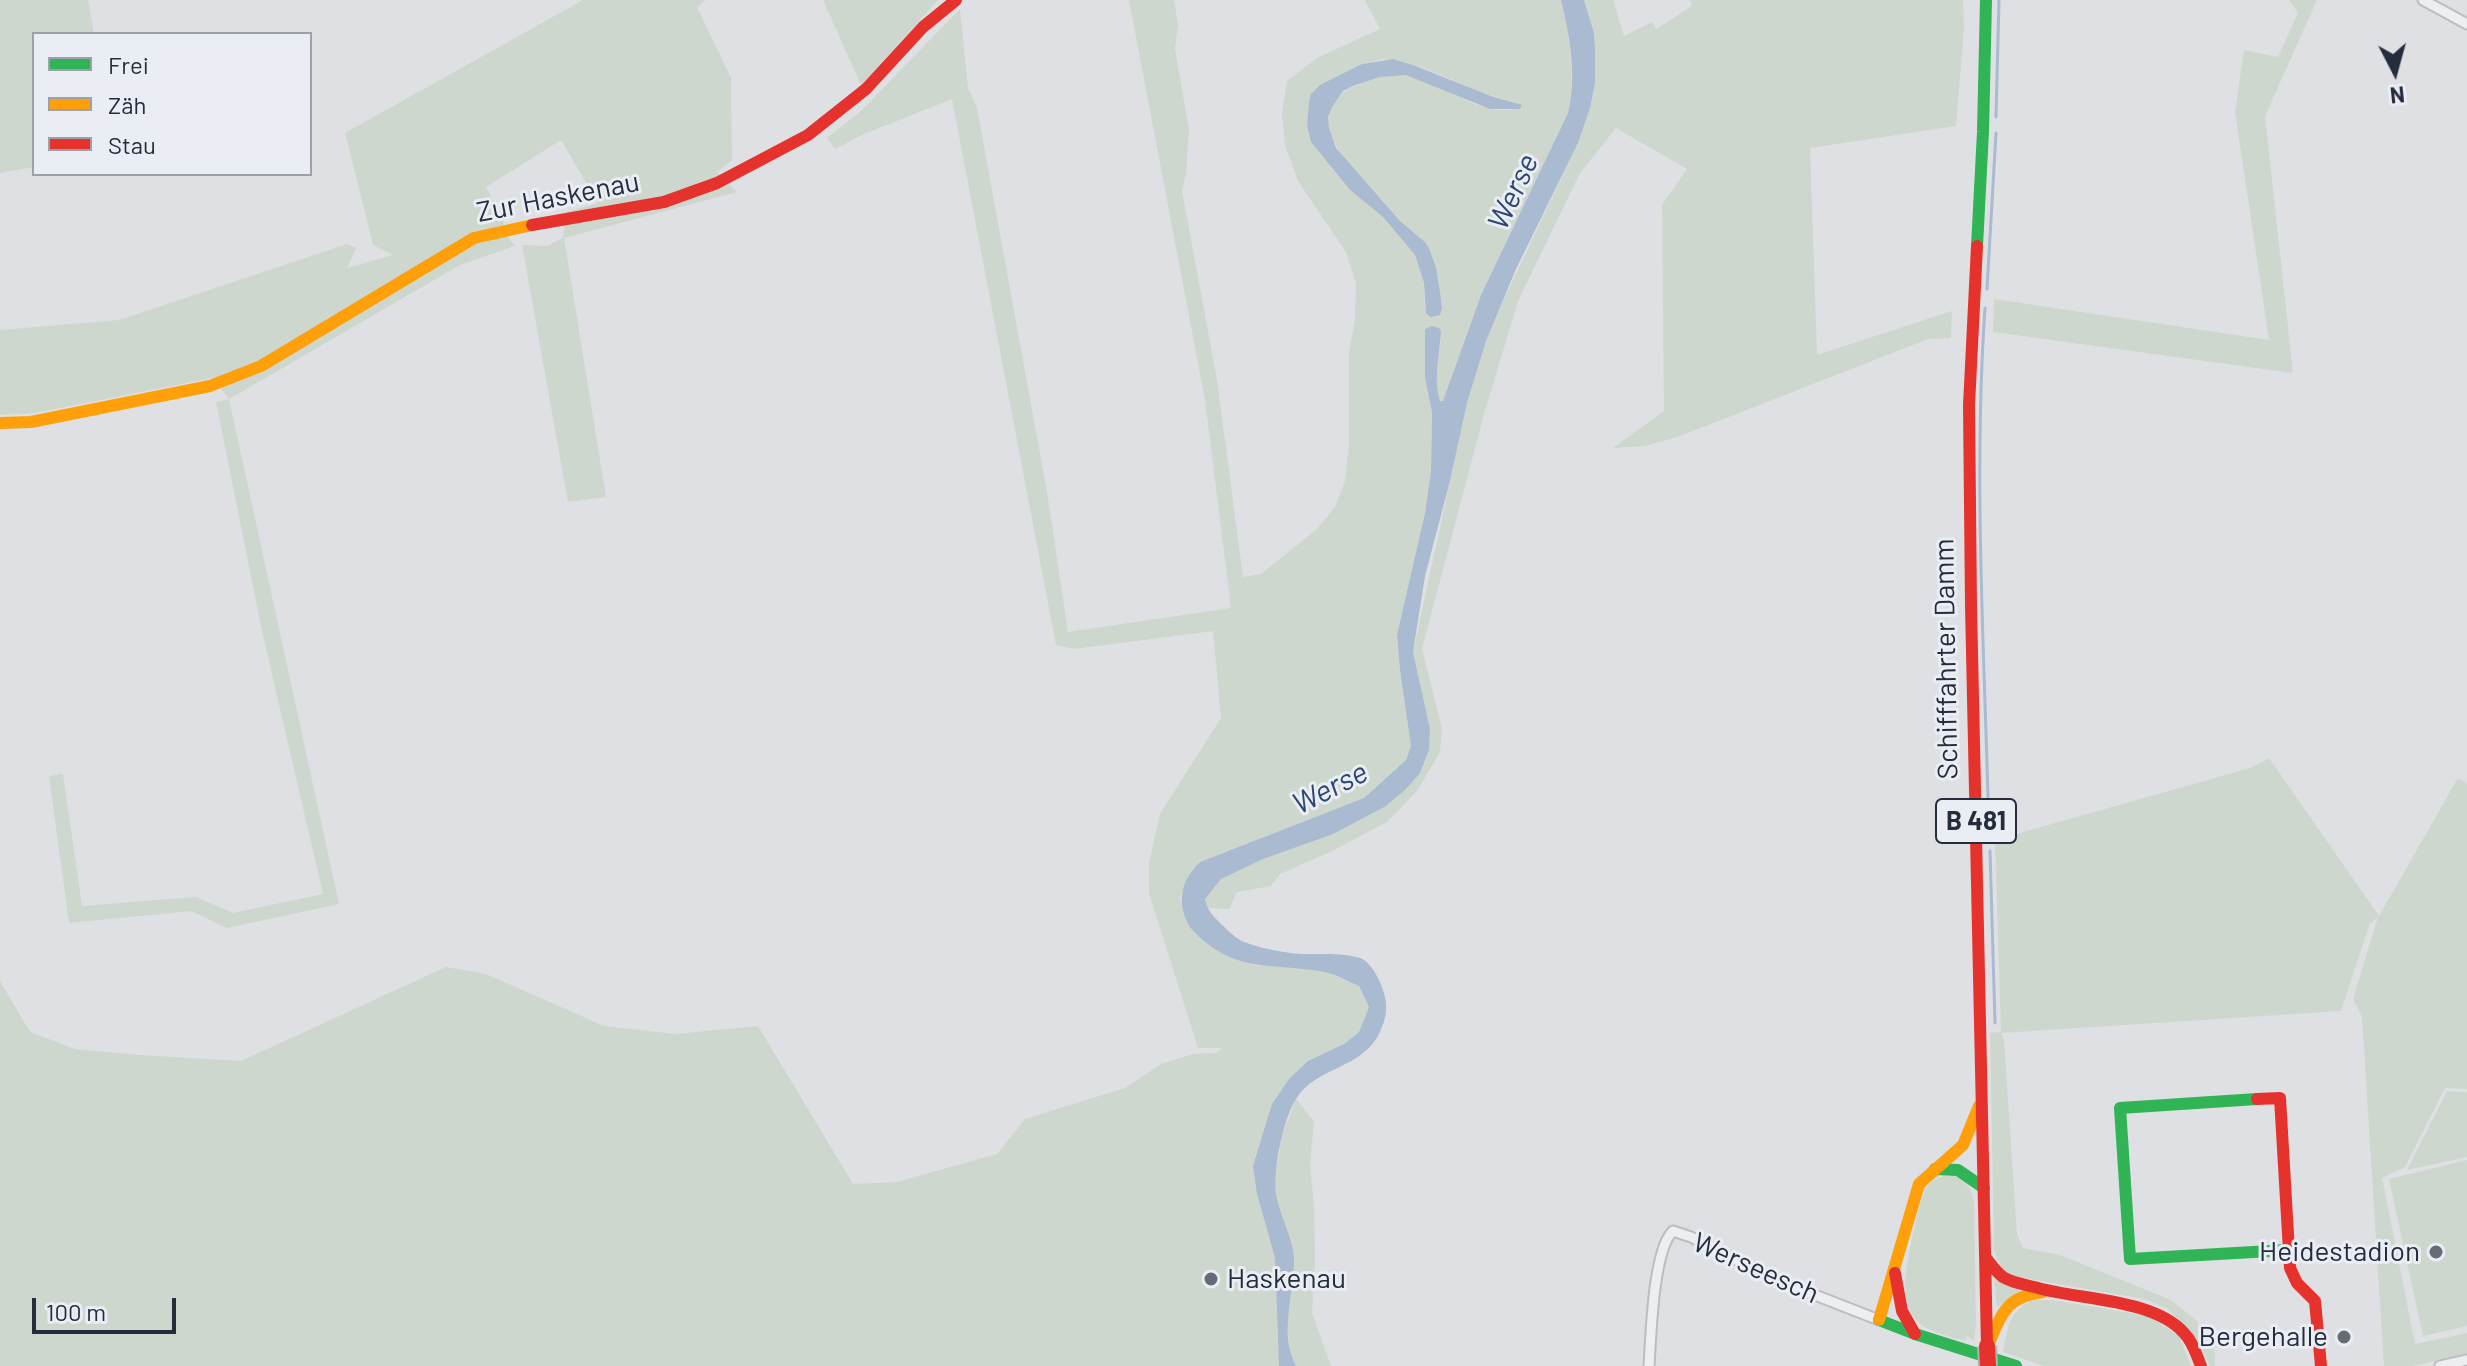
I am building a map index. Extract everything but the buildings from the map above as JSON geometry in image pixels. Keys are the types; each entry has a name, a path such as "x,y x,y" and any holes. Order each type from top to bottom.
{"main road":[{"name":"Zur Haskenau","path":"0,423 31,422 210,386 261,366 474,238 517,227 664,202 717,183 808,135 866,89 923,27 956,0"},
{"name":"Schifffahrter Damm","path":"1986,0 1984,119 1969,394 1988,1366"},
{"name":"B 481","path":"1879,1320 1919,1184 1963,1145 1982,1097"},
{"path":"2289,1250 2130,1259 2120,1108 2280,1098 2292,1276 2315,1301 2321,1366"},
{"path":"1935,1169 1958,1170 1984,1188"},
{"name":"B 481","path":"1986,1258 2003,1277 2052,1292 2146,1309 2164,1316 2192,1343 2201,1366"},
{"name":"B 481","path":"1895,1271 1902,1311 1915,1334"},
{"name":"B 481","path":"1987,1346 2009,1303 2020,1296 2052,1292"},
{"path":"1879,1320 2016,1366"}],"street":[{"path":"2423,0 2467,24"},
{"name":"Werseesch","path":"1649,1366 1661,1252 1666,1238 1673,1231 1779,1281 1879,1320"},
{"path":"2440,1366 2467,1360"}],"shaded area":[{"path":"0,0 88,0 94,32 32,32 32,167 0,173"},
{"path":"583,0 706,0 697,7 731,78 732,160 717,172 737,192 564,238 606,497 568,502 522,245 547,246 563,238 566,212 598,203 561,140 486,187 506,228 500,227 515,246 460,265 229,399 212,378 35,413 0,415 0,330 119,320 347,244 356,248 347,268 393,255 373,245 345,133"},
{"path":"823,0 938,0 861,85"},
{"path":"1129,0 1174,0 1178,25 1175,49 1189,130 1182,191 1217,380 1243,577 1261,574 1317,529 1335,507 1345,481 1349,445 1349,352 1355,320 1356,283 1346,252 1298,181 1285,145 1282,113 1287,81 1317,58 1380,29 1365,0 1561,0 1571,56 1572,84 1568,113 1481,295 1443,401 1440,402 1437,376 1441,331 1432,326 1425,329 1425,377 1432,413 1431,471 1425,513 1397,635 1411,746 1406,760 1364,798 1200,862 1190,872 1180,897 1185,919 1196,934 1256,965 1329,973 1359,986 1369,1007 1359,1032 1344,1044 1308,1061 1257,1194 1275,1258 1279,1366 0,1366 0,981 30,1032 75,1049 139,1055 241,1061 446,967 486,974 604,1026 676,1034 758,1026 853,1184 897,1182 997,1154 1025,1119 1125,1088 1161,1064 1193,1054 1216,1053 1222,1048 1198,1048 1149,893 1149,863 1160,814 1221,718 1213,631 1074,649 1056,645 952,99 835,149 827,138 861,111 960,9 968,88 977,108 1047,492 1068,632 1231,608 1205,400","holes":["1384,59 1423,68 1522,107 1508,110 1481,106 1427,81 1402,74 1366,81 1343,93 1331,107 1328,122 1332,139 1342,155 1430,251 1442,308 1425,309 1424,283 1415,255 1383,217 1350,190 1311,142 1307,126 1309,102 1362,64"]},
{"path":"1584,0 1613,0 1624,36 1652,22 1656,29 1692,6 1690,0 1963,0 1964,28 1956,126 1810,148 1817,355 1952,311 1951,338 1928,339 1680,436 1645,446 1613,448 1664,411 1662,205 1687,169 1616,128 1580,173 1518,301 1484,414 1422,649 1442,729 1440,752 1417,791 1387,822 1280,874 1271,886 1237,892 1229,909 1207,908 1205,899 1221,879 1406,789 1420,773 1429,750 1430,729 1413,652 1467,403 1486,341 1578,143 1590,108 1595,83 1594,33"},
{"path":"2289,0 2317,0 2265,116 2293,373 1993,332 1994,299 2269,340 2235,112 2244,50 2278,57 2298,13"},
{"path":"229,399 339,904 227,928 191,911 69,923 49,776 63,774 82,906 196,897 233,913 323,894 262,631 216,402"},
{"path":"2269,758 2379,916 2458,778 2467,784 2467,1089 2445,1088 2405,1167 2382,1178 2415,1344 2467,1333 2467,1354 2413,1366 2384,1366 2362,1017 2353,999 2378,917 2370,923 2341,1011 2001,1033 2004,1040 2017,1235 2023,1248 2060,1255 2171,1300 2197,1321 2215,1353 2215,1366 2210,1366 2198,1341 2168,1309 2144,1299 2012,1276 2002,1269 1994,1251 1990,1033 2001,1032 1995,840 2250,768"},
{"path":"2447,1091 2467,1092 2467,1157 2407,1170"},
{"path":"1296,1099 1314,1121 1310,1166 1315,1259 1312,1313 1331,1366 1296,1366 1290,1356 1274,1184 1282,1136"},
{"name":"Heidestadion","path":"2467,1160 2467,1326 2423,1336 2389,1179"},
{"path":"1953,1175 1968,1186 1974,1204 1974,1341 1967,1336 1965,1341 1931,1330 1915,1319 1907,1303 1906,1276 1923,1195 1934,1180"},
{"path":"1994,1278 2019,1290 1997,1307"},
{"path":"2032,1300 2053,1300 2149,1316 2179,1336 2191,1366 2044,1366 2003,1352 2014,1316"}],"water":[{"path":"1561,0 1584,0 1594,33 1595,83 1578,143 1516,269 1486,341 1467,403 1425,576 1413,652 1430,729 1429,750 1420,773 1386,806 1333,834 1263,859 1221,879 1205,899 1216,919 1235,937 1247,943 1285,952 1360,958 1378,977 1385,997 1384,1022 1372,1044 1362,1054 1305,1088 1291,1108 1283,1133 1276,1189 1294,1258 1288,1340 1296,1366 1279,1366 1275,1258 1257,1194 1253,1166 1272,1104 1289,1079 1308,1061 1344,1044 1359,1032 1369,1007 1359,986 1333,974 1260,965 1231,958 1217,950 1199,937 1188,923 1182,903 1183,890 1187,878 1200,862 1364,798 1406,760 1411,746 1397,635 1425,513 1431,471 1432,413 1425,377 1425,329 1432,326 1441,331 1437,384 1440,401 1443,401 1481,295 1568,113 1572,85 1571,56"},
{"path":"1393,59 1522,105 1520,109 1490,109 1406,75 1380,77 1355,85 1343,91 1332,107 1328,117 1329,128 1336,148 1401,222 1429,248 1436,267 1442,308 1440,315 1430,317 1426,313 1424,283 1415,255 1383,217 1350,190 1311,142 1307,126 1311,94 1320,85 1362,64"}],"waterway":[{"path":"1996,117 1999,0"},
{"path":"1987,289 1996,133"},
{"path":"1985,308 1980,506 1989,835"},
{"path":"1990,851 1995,1023"}],"traffic: fast":[{"path":"1977,246 1986,0"},
{"path":"2257,1099 2120,1108 2130,1259 2289,1250"},
{"path":"1935,1169 1958,1170 1984,1188"},
{"path":"1879,1320 2016,1366"}],"traffic: slow":[{"path":"0,423 31,422 210,386 261,366 474,238 532,225"},
{"path":"1879,1320 1919,1184 1963,1145 1979,1106"},
{"path":"1989,1343 2007,1308 2021,1297 2043,1292"}],"traffic: jam":[{"path":"532,225 664,202 717,183 808,135 866,89 923,27 956,0"},
{"path":"1971,605 1969,405 1977,246"},
{"path":"1971,605 1987,1346"},
{"path":"2257,1099 2280,1098 2290,1268 2297,1283 2315,1301 2321,1366"},
{"path":"1986,1258 2000,1275 2015,1282 2155,1313 2187,1337 2201,1366"},
{"path":"1895,1273 1902,1311 1915,1334"},
{"path":"1987,1346 1988,1366"}],"place":[{"name":"Heidestadion","path":"2436,1252"},
{"name":"Haskenau","path":"1211,1279"},
{"name":"Bergehalle","path":"2344,1337"}],"water label":[{"name":"Werse","path":"1513,192"},
{"name":"Werse","path":"1330,788"}]}
